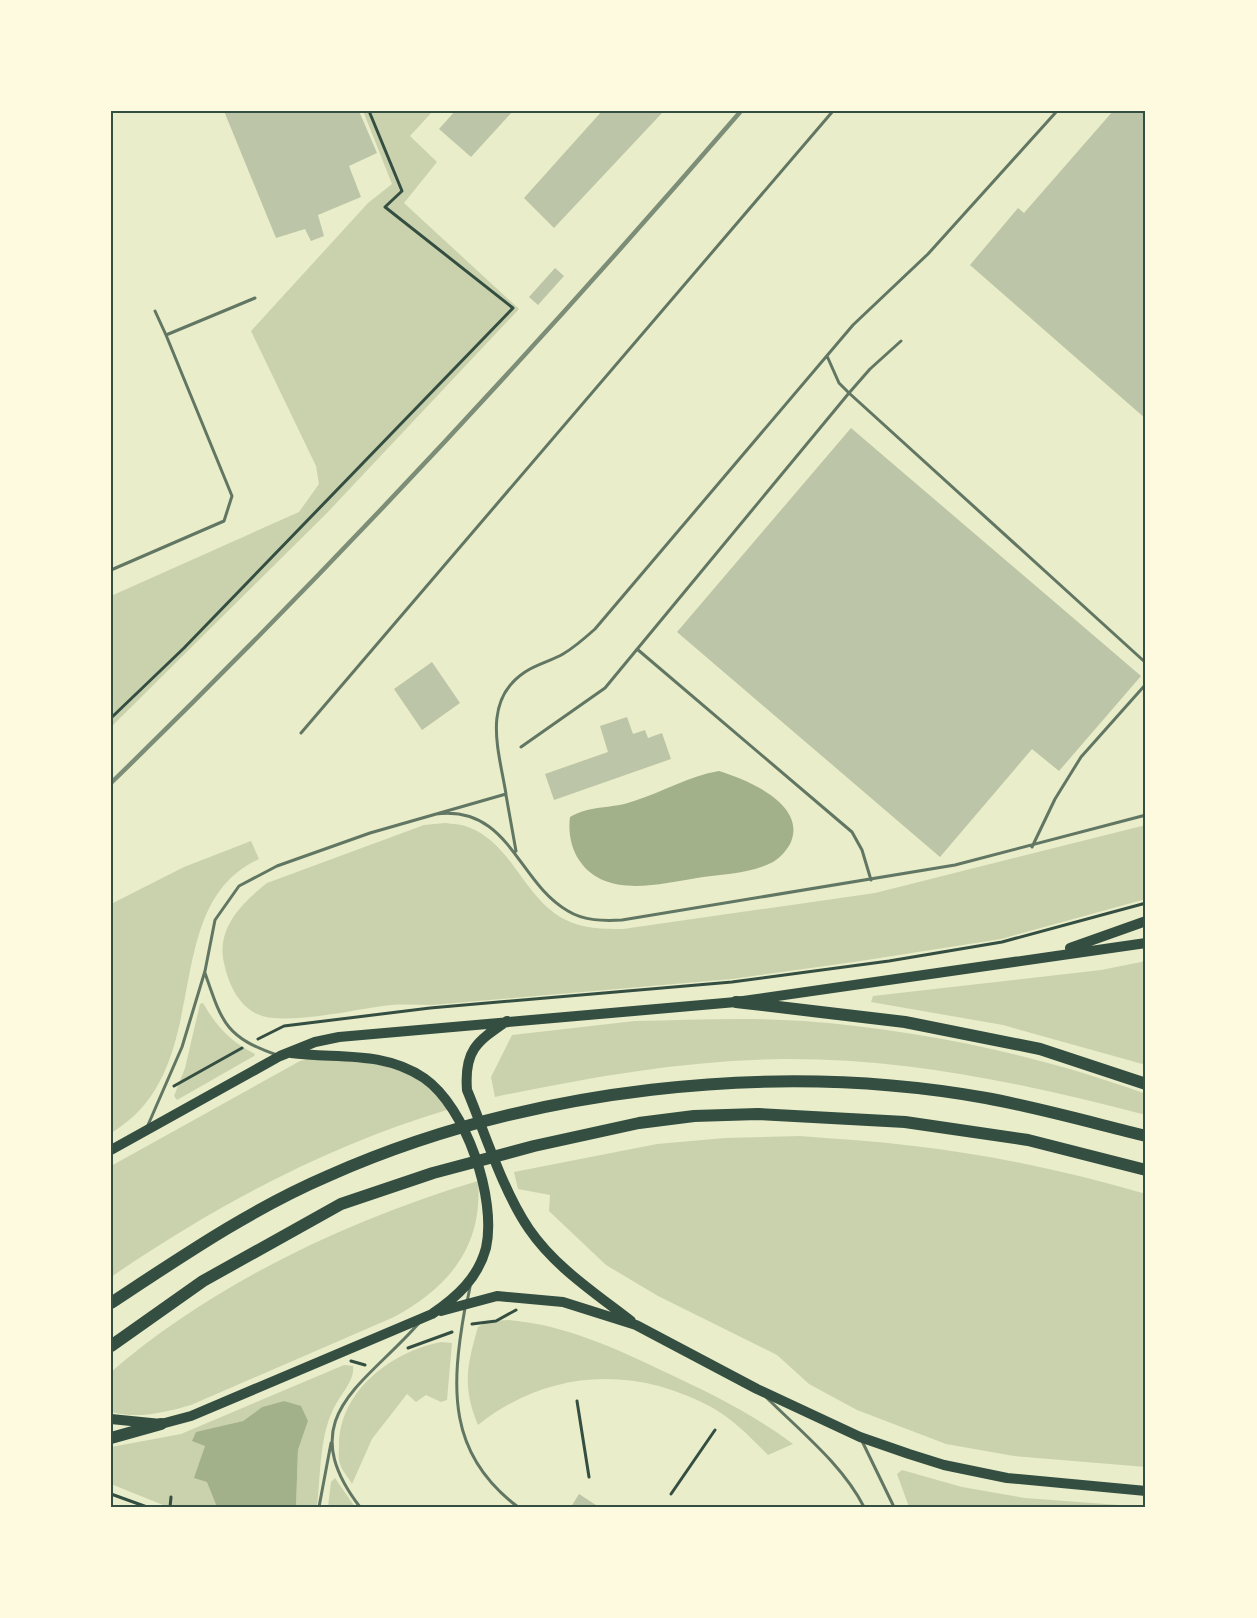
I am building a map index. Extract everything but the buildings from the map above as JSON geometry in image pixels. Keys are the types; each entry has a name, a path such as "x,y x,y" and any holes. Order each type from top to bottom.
{"highway":[{"path":"736,1002 905,1022 1040,1049 1146,1084"},
{"path":"111,1303 268,1205 329,1175 420,1142 522,1112 648,1090 705,1084 835,1084 984,1098 1146,1136"},
{"path":"111,1346 203,1281 341,1204 433,1173 534,1146 639,1123 694,1116 831,1116 905,1122 1029,1140 1146,1170"},
{"path":"111,1438 161,1424"}],"main road":[{"path":"1050,955 1146,921"},
{"path":"111,1150 284,1054 339,1037 509,1020 736,1002 1146,942"},
{"path":"509,1020 484,1036 469,1054 466,1070 467,1090 515,1204 529,1229 571,1275 636,1325 757,1389 860,1437 944,1466 1007,1478 1146,1491"},
{"path":"284,1054 358,1055 383,1060 424,1078 445,1097 466,1133 486,1201 488,1227 485,1249 472,1280 450,1301 428,1315"},
{"path":"111,1419 161,1424 191,1416 428,1315 497,1296 539,1298 563,1302 636,1325"},
{"path":"1113,1487 1146,1485"}],"lane":[{"path":"301,733 833,111"},
{"path":"1057,111 928,254 853,324 595,628 579,644 526,672 511,684 500,701 495,720 517,852 530,876 553,901 568,912 603,921 622,920 955,865 1032,847 1146,815"},
{"path":"166,335 255,297"},
{"path":"111,570 224,521 232,496 155,311"},
{"path":"521,747 605,688 849,393 870,369 901,341"},
{"path":"827,356 839,383 849,393 1146,663"},
{"path":"637,649 852,832 862,850 871,880"},
{"path":"1032,847 1059,790 1081,757 1146,684"},
{"path":"144,1132 165,1091 182,1047 205,971 215,920 239,886 277,866 422,816 506,794"},
{"path":"422,816 443,814 466,816 486,825 517,852"},
{"path":"205,971 219,1012 228,1027 248,1045 284,1054"},
{"path":"472,1280 456,1371 457,1412 473,1459 506,1498 518,1507"},
{"path":"320,1507 331,1441 336,1422 350,1392 428,1315"},
{"path":"757,1389 837,1469 864,1507"},
{"path":"860,1437 894,1507"},
{"path":"331,1441 336,1469 343,1484 360,1507"}],"path":[{"path":"111,718 294,537 513,308 385,207 402,190 369,111"},
{"path":"165,1091 284,1026 430,1008 732,982 900,959 1002,942 1146,903"},
{"path":"577,1401 589,1477"},
{"path":"671,1494 715,1430"},
{"path":"111,1494 147,1507"},
{"path":"170,1507 171,1497"}],"shaded area":[{"path":"363,111 433,111 410,136 437,162 404,203 519,309 326,514 111,727 111,596 299,512 319,484 316,466 251,331 368,203 392,184"},
{"path":"719,771 758,787 782,805 790,816 793,828 791,842 784,853 773,862 736,873 634,886 603,880 590,872 579,860 571,840 570,817 585,811 626,803"},
{"path":"445,823 465,826 483,835 507,857 538,898 550,909 564,919 593,928 623,929 875,893 1146,825 1146,899 1001,939 732,979 433,1005 391,1005 301,1018 267,1017 255,1013 243,1004 231,985 224,963 223,950 227,928 233,917 249,899 267,883 424,825"},
{"path":"251,841 259,859 227,882 207,913 195,950 178,1031 165,1070 144,1105 111,1133 111,904 184,867"},
{"path":"1146,961 1146,1065 1003,1025 871,1002 873,996 1101,970"},
{"path":"203,1003 225,1033 255,1054 177,1100 174,1096 185,1068 200,1004"},
{"path":"720,1019 804,1021 934,1038 1062,1067 1146,1094 1146,1115 1012,1083 966,1075 921,1068 829,1060 747,1060 674,1066 602,1076 495,1097 491,1077 512,1035 635,1021"},
{"path":"327,1055 402,1069 427,1085 450,1109 360,1140 274,1180 191,1226 111,1277 111,1166 300,1061"},
{"path":"800,1136 885,1143 1002,1159 1089,1178 1146,1194 1146,1467 1014,1456 946,1444 857,1410 809,1384 777,1355 658,1296 606,1265 549,1211 550,1195 518,1189 514,1172 657,1144 725,1138"},
{"path":"478,1181 475,1226 468,1245 446,1278 414,1305 394,1317 191,1405 151,1414 131,1415 111,1412 111,1372 193,1310 284,1258 332,1235 381,1214"},
{"path":"509,1320 570,1332 627,1354 731,1405 793,1444 768,1455 735,1424 713,1408 683,1394 653,1385 623,1380 592,1379 563,1384 533,1393 505,1406 478,1425 470,1399 468,1376 478,1327 489,1321"},
{"path":"441,1342 452,1343 447,1400 441,1402 426,1395 416,1402 407,1394 372,1439 352,1484 340,1464 339,1446 341,1426 358,1392 371,1377 387,1365 422,1347"},
{"path":"344,1365 353,1366 353,1371 350,1381 330,1415 326,1428 317,1507 296,1507 298,1450 308,1421 284,1401 262,1407 243,1421 196,1433 205,1446 205,1469 217,1507 168,1507 111,1484 111,1447 181,1434"},
{"path":"284,1401 301,1406 308,1421 298,1450 296,1507 217,1507 207,1482 194,1478 205,1446 192,1441 196,1432 243,1421 262,1407"},
{"path":"902,1470 962,1487 1025,1498 1146,1507 909,1507 897,1474"},
{"path":"335,1478 355,1507 328,1507 331,1482"}],"railway":[{"path":"111,783 274,620 434,454 666,198 741,111"}]}
